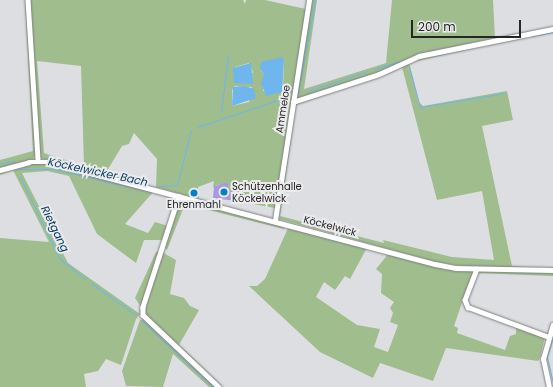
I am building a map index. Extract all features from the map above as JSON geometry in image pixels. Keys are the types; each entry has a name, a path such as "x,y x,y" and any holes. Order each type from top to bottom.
{"street":[{"path":"28,0 38,161"},
{"name":"Ammeloe","path":"275,220 309,0"},
{"path":"293,102 379,74 419,56 553,29"},
{"name":"Köckelwick","path":"0,170 38,161 275,220 435,264 477,268 553,270"},
{"path":"179,196 143,307 143,315 220,387"},
{"path":"477,268 465,300 468,307 550,337"},
{"path":"549,387 542,362 553,325"}],"green space":[{"path":"25,0 27,0 36,155 33,159 0,168 0,160 33,151"},
{"path":"29,0 243,0 245,4 246,0 265,0 306,9 275,208 236,201 238,193 227,190 229,184 217,185 216,188 213,187 214,181 198,187 199,199 156,187 157,159 134,133 129,144 122,146 105,174 40,158","holes":["37,61 81,66 84,166 44,153","284,61 283,88 263,91 264,74 261,71","249,63 253,72 245,83 238,83 235,67","235,86 252,87 249,102 232,106 232,90"]},
{"path":"310,0 317,0 304,89 386,63 392,0 493,0 495,38 424,53 379,73 299,99 295,96"},
{"path":"553,30 409,63 419,102 423,106 507,91 513,120 482,126 512,266 553,269 460,266 436,262 279,219 294,105 420,57","holes":["402,67 437,200 482,191 494,260 452,257 383,240 384,243 280,216 296,105"]},
{"path":"44,163 155,190 125,224 148,233 155,222 168,226 163,240 144,240 136,263 97,234 69,176 47,171 22,173 68,263 140,314 136,319 121,365 106,359 98,371 84,374 86,387 0,387 0,238 49,242 13,170 0,175 0,172 20,165"},
{"path":"182,199 283,225 284,229 185,204 167,250 164,246"},
{"path":"289,226 368,246 350,279 345,276 335,290 324,282 316,297 357,325 380,329 374,347 388,352 398,325 390,322 393,313 390,308 394,302 381,293 382,274 376,269 389,253 473,271 454,326 458,328 457,333 505,350 510,336 516,334 516,326 545,337 540,358 538,361 446,348 433,381 380,363 373,378 320,352 249,286 257,286 265,279"},
{"path":"156,252 160,252 141,307 135,298"},
{"path":"162,252 176,260 170,294 184,298 190,306 199,310 179,345 225,387 144,315"},
{"path":"479,271 553,272 553,276 478,273"},
{"path":"144,319 219,387 209,387 173,354 163,387 126,386 122,371 140,320"}],"water":[{"path":"282,57 284,61 282,92 266,96 261,83 264,75 260,68 261,62"},
{"path":"251,63 253,84 234,83 233,68"},
{"path":"245,86 254,89 256,98 232,106 233,87"}],"building":[{"name":"Schützenhalle Köckelwick","path":"224,183 229,184 227,190 238,193 236,201 213,198 214,187"}],"waterway":[{"name":"Köckelwicker Bach","path":"298,93 315,0"},
{"path":"532,36 553,32"},
{"path":"221,113 228,54"},
{"path":"373,69 404,60"},
{"path":"409,66 420,107 505,93"},
{"path":"307,91 367,71"},
{"name":"Köckelwicker Bach","path":"198,127 289,96"},
{"name":"Köckelwicker Bach","path":"159,186 177,185 191,130"},
{"name":"Köckelwicker Bach","path":"0,163 14,161"},
{"name":"Köckelwicker Bach","path":"17,169 53,169 152,192"},
{"name":"Rietgang","path":"20,177 60,259 86,279"},
{"name":"Rietgang","path":"91,283 136,315"},
{"name":"Rietgang","path":"142,321 213,387"},
{"path":"553,337 547,357 553,383"}],"place":[{"name":"Schützenhalle Köckelwick","path":"224,192"},
{"name":"Ehrenmahl","path":"194,193"}]}
